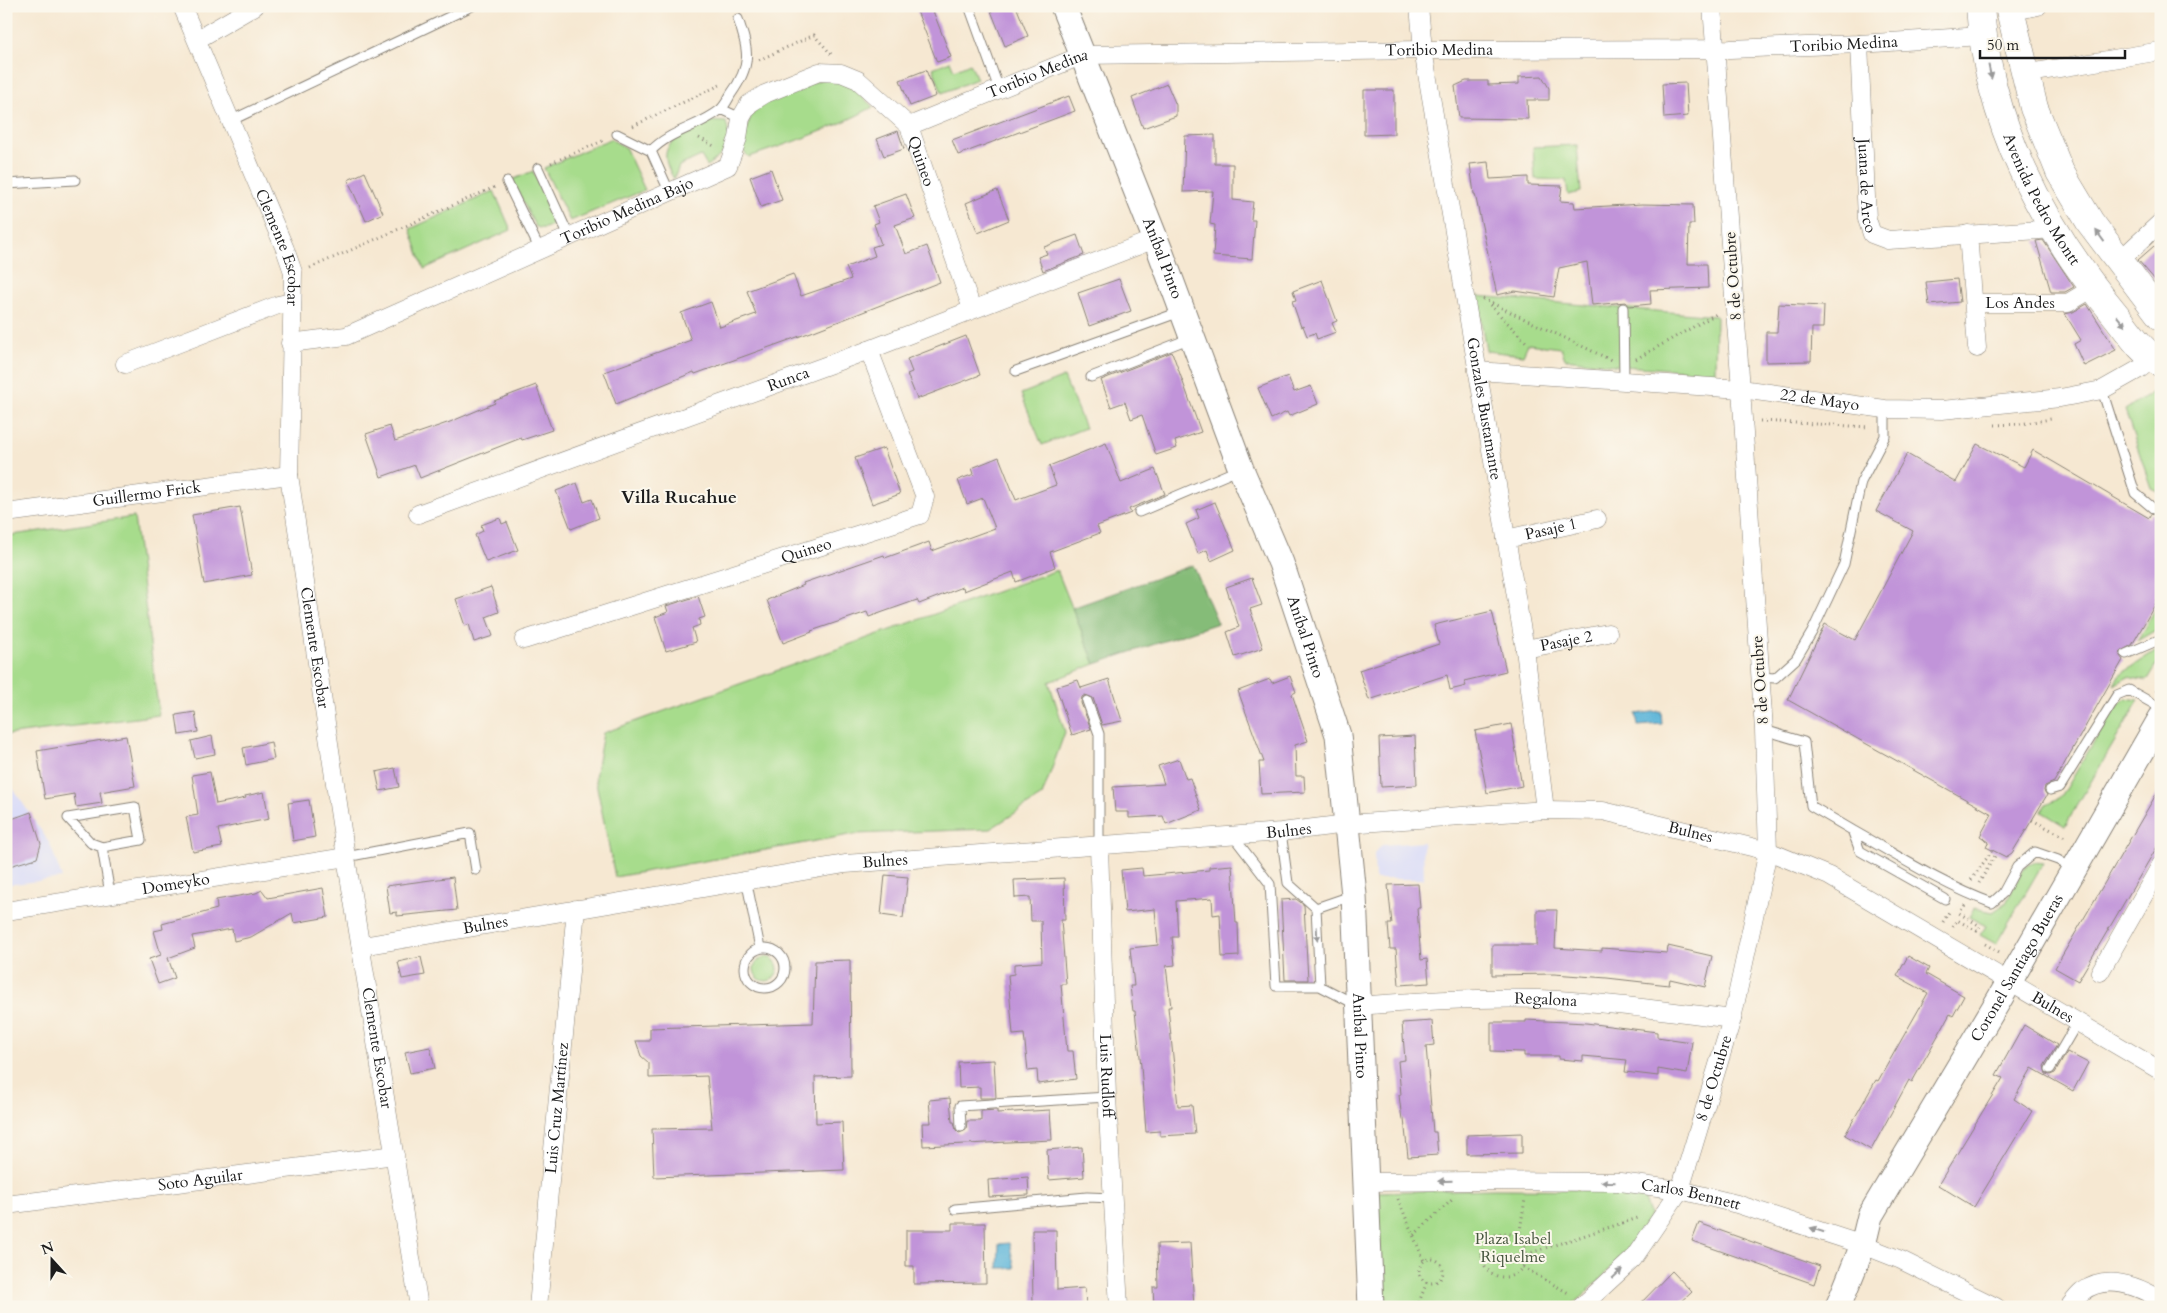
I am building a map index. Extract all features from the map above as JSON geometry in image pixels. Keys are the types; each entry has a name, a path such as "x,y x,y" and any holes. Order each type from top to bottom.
{"main road":[{"name":"Aníbal Pinto","path":"1063,6 1155,239 1240,468 1281,563 1338,735 1354,895 1358,1006 1377,1182 1371,1307"},
{"name":"Avenida Pedro Montt","path":"1980,6 1982,36 1992,86 2011,144 2034,194 2054,229 2093,288 2157,361"},
{"name":"Avenida Pedro Montt","path":"2009,9 2024,74 2046,141 2060,172 2090,222 2161,316"},
{"name":"Coronel Santiago Bueras","path":"2014,985 2073,869 2161,718"},
{"name":"Coronel Santiago Bueras","path":"1863,1245 1875,1219 2014,985 2161,747"},
{"path":"1838,1307 1863,1245"}],"street":[{"name":"Clemente Escobar","path":"182,6 198,39 293,272 290,343 289,475 346,857 362,946 419,1307"},
{"path":"198,39 255,6"},
{"name":"Gonzales Bustamante","path":"1419,6 1423,50 1525,648 1546,810"},
{"name":"8 de Octubre","path":"1577,1301 1633,1259 1680,1190 1732,1019 1768,851 1764,730 1742,389 1712,6"},
{"path":"2009,9 2038,6"},
{"name":"Toribio Medina","path":"909,126 1083,55 1423,50 1715,49 1859,44 1982,36"},
{"name":"Juana de Arco","path":"1859,44 1867,219 1872,234 1888,240 2054,229"},
{"path":"2024,74 2161,51"},
{"name":"Toribio Medina Bajo","path":"290,343 346,336 728,166 738,138 741,118 750,104 765,94 819,72 841,73 858,80 909,126"},
{"name":"Quineo","path":"909,126 972,309"},
{"path":"2119,262 2161,222"},
{"name":"Los Andes","path":"1968,234 1977,348"},
{"name":"Runca","path":"418,514 869,350 1155,239"},
{"name":"Los Andes","path":"1974,303 2068,303 2093,288"},
{"path":"125,364 278,305 292,302"},
{"name":"Quineo","path":"524,640 920,515 925,497 869,350"},
{"name":"22 de Mayo","path":"1477,371 1624,373 1885,409 1942,410 2060,398 2102,390 2157,361"},
{"name":"Guillermo Frick","path":"6,513 289,475"},
{"name":"Pasaje 1","path":"1506,539 1597,519"},
{"name":"Pasaje 2","path":"1525,648 1608,633"},
{"name":"Bulnes","path":"362,946 746,879 845,864 1232,836 1347,824 1546,810 1603,811 1768,851 1829,876 2077,1023 2161,1070"},
{"name":"Luis Rudloff","path":"1099,846 1107,1097 1119,1307"},
{"name":"Domeyko","path":"6,911 346,857"},
{"path":"2100,972 2161,865"},
{"name":"Luis Cruz Martínez","path":"538,1307 576,909"},
{"name":"Regalona","path":"1358,1006 1426,1000 1539,1000 1607,1004 1732,1019"},
{"name":"Soto Aguilar","path":"6,1204 395,1154"},
{"name":"Carlos Bennett","path":"1377,1182 1620,1182 1680,1190 1737,1204 1863,1245 1901,1260 1996,1307"},
{"path":"2069,1307 2082,1292 2091,1287 2111,1283 2134,1285 2161,1300"}],"lane":[{"path":"230,121 472,6"},
{"path":"969,6 999,89"},
{"path":"651,151 660,141 721,109 741,80 748,61 744,34 738,19"},
{"path":"721,109 741,118"},
{"path":"617,134 651,151 669,191"},
{"path":"538,168 569,236"},
{"path":"6,184 75,180"},
{"path":"507,182 540,250"},
{"path":"1623,308 1624,373"},
{"path":"1016,371 1182,312"},
{"path":"1091,376 1192,338"},
{"path":"2102,390 2135,493 2154,509"},
{"path":"1760,677 1775,678 1796,659 1812,632 1844,564 1861,482 1885,436 1885,409"},
{"path":"1139,512 1240,468"},
{"path":"2126,654 2161,639"},
{"path":"2050,790 2060,787 2117,695 2129,690 2161,708"},
{"path":"1087,700 1099,734 1099,846"},
{"path":"1764,730 1804,742 1812,806 1930,875 1963,891 1992,903 2003,893 2017,867 2035,852 2058,860 2073,869"},
{"path":"135,807 141,840 102,847 91,843 68,818 135,807"},
{"path":"1852,830 1860,851 1946,899"},
{"path":"1281,832 1288,883 1316,908 1320,986"},
{"path":"346,857 470,833 476,870"},
{"path":"1232,836 1270,884 1276,986 1320,986 1358,1006"},
{"path":"102,847 110,894"},
{"path":"746,879 760,948"},
{"path":"1316,908 1354,895"},
{"path":"760,948 773,950 778,953 785,964 783,976 779,982 767,987 754,984 746,974 745,968 749,955 760,948"},
{"path":"2050,1069 2077,1023"},
{"path":"961,1127 960,1106 1107,1097"},
{"path":"955,1209 1087,1197 1113,1198"}],"path":[{"path":"683,130 732,154"},
{"path":"1463,288 1624,373 1736,303"},
{"path":"1490,305 1528,344"},
{"path":"1991,425 2020,424 2058,418"},
{"path":"1760,431 1759,421 1885,427"},
{"path":"2032,820 2070,839"},
{"path":"1963,891 1992,851"},
{"path":"1934,918 1962,932"},
{"path":"1979,941 2005,955"},
{"path":"1377,1182 1398,1199 1424,1261 1419,1272 1422,1279 1433,1283 1440,1280 1443,1268 1436,1260 1424,1261"},
{"path":"1519,1238 1526,1194"},
{"path":"1414,1235 1455,1196"},
{"path":"1527,1254 1641,1217"},
{"path":"1509,1233 1519,1238 1526,1247 1527,1254 1523,1267 1512,1276 1498,1277 1486,1268 1483,1262 1484,1246 1494,1235 1509,1233"},
{"path":"1523,1267 1577,1301"},
{"path":"1417,1307 1427,1282"}],"shaded area":[{"path":"6,778 50,844 62,878 6,885"},
{"path":"1423,842 1424,879 1375,879 1374,853 1382,845"}],"green space":[{"path":"950,61 954,70 970,63 977,79 942,93 933,68"},
{"path":"825,78 846,84 873,107 828,129 749,157 742,150 750,119 763,104 783,93"},
{"path":"709,121 726,122 729,137 726,148 719,157 707,166 701,156 679,166 674,179 666,156 668,148 672,142"},
{"path":"610,139 625,147 645,190 570,221 544,168"},
{"path":"1577,145 1581,192 1568,195 1566,180 1535,179 1533,147"},
{"path":"533,171 556,222 546,228 535,226 512,180"},
{"path":"494,191 511,230 424,269 410,229"},
{"path":"1477,296 1716,316 1715,372 1623,366 1565,359 1561,348 1528,344 1523,355 1486,351"},
{"path":"1064,377 1085,428 1042,445 1021,394"},
{"path":"2161,387 2161,493 2151,488 2125,410"},
{"path":"134,517 159,715 6,735 6,536"},
{"path":"1193,565 1218,623 1095,664 1072,608"},
{"path":"1057,570 1095,664 1049,682 1065,732 1042,796 990,829 855,834 615,877 595,777 603,733"},
{"path":"2161,599 2161,627 2137,641"},
{"path":"2161,647 2161,658 2147,681 2128,677 2114,685 2119,675"},
{"path":"2126,698 2139,700 2065,826 2042,812 2045,805 2062,796 2112,711"},
{"path":"2033,862 2043,863 1996,944 1980,935 1986,926 1969,917 1974,908 1993,912 2006,903 2022,870"},
{"path":"766,957 771,958 777,964 777,974 771,980 766,981 761,980 755,974 754,969 755,964 761,958"},
{"name":"Plaza Isabel Riquelme","path":"1494,1189 1642,1190 1650,1215 1614,1265 1593,1287 1569,1307 1382,1307 1377,1192"}],"water":[{"path":"1661,711 1662,724 1638,726 1636,714"},
{"path":"1009,1243 1015,1268 998,1268 999,1244"}],"building":[{"path":"915,6 931,6 951,57 937,62"},
{"path":"989,6 1016,6 1028,36 1005,46"},
{"path":"926,70 936,96 910,106 900,80"},
{"path":"1542,76 1549,88 1549,100 1527,100 1528,119 1459,118 1455,86 1466,81 1488,81 1488,85 1519,84 1519,77"},
{"path":"1686,83 1688,116 1664,118 1662,84"},
{"path":"1167,84 1176,105 1176,116 1143,128 1132,98"},
{"path":"1364,90 1394,90 1394,134 1364,135"},
{"path":"1069,96 1075,111 958,155 952,140"},
{"path":"898,131 904,149 884,156 877,139"},
{"path":"1215,135 1215,164 1233,164 1233,200 1253,202 1251,220 1255,220 1252,259 1213,256 1215,225 1210,224 1213,191 1183,192 1185,136"},
{"path":"1488,162 1490,179 1528,177 1528,185 1562,186 1560,201 1574,202 1575,208 1642,204 1693,205 1694,224 1689,224 1688,264 1707,264 1708,288 1650,290 1651,304 1629,306 1626,302 1592,305 1587,262 1559,268 1554,297 1515,291 1497,295 1474,194 1470,164"},
{"path":"771,169 782,200 761,207 750,177"},
{"path":"365,172 383,213 366,221 348,180"},
{"path":"997,190 1009,220 978,233 966,203"},
{"path":"906,194 915,218 895,225 906,254 927,246 940,282 814,331 695,374 694,372 616,404 604,372 691,340 681,313 711,302 720,327 756,314 747,291 793,274 801,296 851,279 846,267 875,256 872,247 881,244 874,224 879,222 873,206"},
{"path":"1077,235 1084,255 1043,271 1038,257 1047,254 1044,247"},
{"path":"2043,240 2074,287 2065,292 2051,292 2036,241"},
{"path":"2154,246 2161,254 2161,287 2138,260"},
{"path":"1119,279 1131,311 1089,326 1078,293"},
{"path":"1957,279 1960,302 1929,305 1926,282"},
{"path":"1322,280 1337,321 1332,323 1336,332 1317,339 1315,333 1307,336 1303,326 1301,327 1292,301 1296,300 1293,291"},
{"path":"1779,304 1824,306 1823,328 1812,328 1811,361 1766,362 1766,332 1777,332"},
{"path":"2087,304 2116,350 2084,366 2074,344 2081,340 2065,314"},
{"path":"966,336 980,375 917,399 907,374 912,372 907,359"},
{"path":"1172,352 1201,432 1175,441 1177,448 1156,455 1142,415 1131,419 1125,402 1111,407 1101,380"},
{"path":"1288,376 1294,392 1311,386 1318,404 1289,416 1287,412 1271,419 1258,388"},
{"path":"536,385 552,430 522,440 521,438 420,478 415,465 381,477 366,434 390,426 395,441 450,422 495,403 494,401"},
{"path":"1106,443 1121,483 1155,469 1165,494 1129,509 1131,513 1097,526 1100,533 1050,552 1055,567 1016,582 1013,572 964,591 963,587 919,604 917,600 869,617 867,612 811,631 783,643 767,600 804,585 803,583 884,555 885,558 929,542 932,551 995,528 983,498 967,504 958,480 974,474 972,468 999,457 1016,500 1056,485 1049,466"},
{"path":"1977,444 2024,467 2033,450 2149,518 2151,514 2156,515 2159,513 2160,507 2158,504 2161,498 2161,594 2132,645 2121,651 2120,656 2123,660 2054,782 2045,786 2044,791 2047,795 2012,853 2006,857 1986,847 1989,842 1980,836 1992,814 1788,700 1825,624 1855,640 1913,531 1876,511 1907,454 1956,482"},
{"path":"884,448 900,494 872,504 855,458"},
{"path":"577,483 584,502 592,499 599,518 571,529 556,491"},
{"path":"1215,502 1235,550 1211,561 1207,550 1198,554 1186,524 1199,518 1196,510"},
{"path":"240,507 252,575 204,584 192,515"},
{"path":"500,518 502,524 507,522 518,550 486,562 475,535 483,531 481,525"},
{"path":"1252,578 1262,605 1250,609 1263,648 1235,657 1227,632 1239,627 1226,587"},
{"path":"491,587 499,612 486,617 493,636 474,642 469,624 465,626 456,599"},
{"path":"698,596 705,617 699,619 700,625 692,628 696,642 666,651 655,617 668,612 666,606"},
{"path":"1492,611 1506,671 1464,681 1466,686 1450,690 1447,675 1369,700 1359,670 1439,644 1434,625"},
{"path":"1290,676 1296,692 1292,694 1308,741 1295,745 1296,776 1304,776 1305,792 1261,794 1259,762 1264,762 1238,691 1270,679 1272,683"},
{"path":"1109,679 1122,721 1102,725 1093,698 1085,695 1082,697 1081,703 1091,729 1072,735 1056,687 1078,680 1081,688"},
{"path":"195,712 198,732 179,735 176,715"},
{"path":"1511,724 1522,786 1487,793 1475,731"},
{"path":"126,736 135,786 100,792 102,803 76,807 74,794 45,799 37,751"},
{"path":"212,736 215,754 195,758 191,741"},
{"path":"1415,736 1417,785 1381,787 1379,738"},
{"path":"271,742 274,759 246,765 243,748"},
{"path":"1179,759 1186,779 1190,778 1201,810 1166,824 1163,816 1129,818 1129,812 1115,812 1113,787 1164,784 1158,766"},
{"path":"395,768 399,787 380,791 376,772"},
{"path":"210,772 216,804 264,792 269,819 218,829 222,847 193,852 186,817 198,815 192,775"},
{"path":"2161,786 2161,840 2078,981 2055,968"},
{"path":"309,800 315,837 293,841 288,803"},
{"path":"31,812 41,844 37,858 6,867 6,821"},
{"path":"1232,865 1236,923 1238,923 1239,956 1222,957 1220,914 1213,915 1212,898 1176,901 1178,937 1172,937 1175,965 1166,966 1171,1007 1168,1007 1178,1106 1192,1105 1195,1134 1160,1136 1160,1131 1146,1132 1135,1011 1133,1011 1130,986 1134,986 1130,948 1158,945 1155,909 1125,912 1121,870 1142,868 1143,876 1209,870 1209,867"},
{"path":"885,875 908,877 903,918 881,915"},
{"path":"453,877 457,910 397,916 397,912 390,913 386,886"},
{"path":"1064,878 1065,920 1061,920 1066,984 1061,984 1067,1051 1073,1051 1076,1079 1038,1084 1037,1070 1028,1071 1024,1034 1013,1035 1008,975 1014,974 1014,964 1042,962 1041,921 1031,921 1030,897 1015,898 1014,880"},
{"path":"1418,884 1420,908 1417,908 1421,960 1427,959 1429,983 1399,985 1396,949 1390,949 1388,924 1392,924 1388,885"},
{"path":"323,888 328,917 294,923 292,913 251,937 234,941 232,929 192,936 195,948 168,958 175,978 158,984 149,959 161,955 154,931 163,929 162,924 217,909 216,900 256,893 262,890 268,898"},
{"path":"1296,899 1304,905 1308,980 1285,980 1281,900"},
{"path":"1537,910 1557,910 1555,948 1602,951 1602,948 1667,953 1668,946 1712,956 1705,987 1670,979 1669,985 1554,974 1492,975 1492,945 1537,945"},
{"path":"1908,956 1929,968 1926,974 1964,996 1953,1016 1950,1014 1912,1082 1909,1080 1871,1150 1845,1135 1928,993 1897,976"},
{"path":"421,957 425,975 402,979 398,962"},
{"path":"850,960 851,1076 815,1077 816,1123 842,1122 844,1170 654,1177 652,1129 712,1128 707,1076 649,1078 649,1063 641,1056 636,1041 650,1041 650,1028 813,1023 815,961"},
{"path":"1526,1020 1586,1023 1657,1032 1657,1037 1692,1042 1687,1074 1658,1069 1658,1076 1625,1072 1627,1060 1583,1056 1583,1061 1559,1059 1559,1056 1524,1056 1524,1052 1491,1051 1491,1022 1526,1022"},
{"path":"1432,1021 1434,1045 1426,1046 1433,1132 1436,1132 1438,1155 1408,1157 1404,1119 1402,1120 1399,1095 1401,1095 1398,1061 1405,1060 1402,1023"},
{"path":"2024,1025 2057,1045 2044,1066 2046,1074 2055,1073 2067,1052 2088,1063 2073,1091 2032,1068 2014,1099 2032,1111 1974,1207 1938,1185 2003,1078 1996,1075"},
{"path":"430,1047 435,1068 410,1073 405,1052"},
{"path":"994,1060 996,1098 980,1098 980,1087 959,1088 958,1062"},
{"path":"950,1098 952,1122 954,1122 959,1133 966,1130 967,1121 981,1121 981,1111 997,1110 997,1113 1050,1110 1052,1140 923,1146 922,1123 931,1123 929,1100"},
{"path":"1522,1133 1522,1153 1467,1154 1467,1135"},
{"path":"1082,1147 1084,1177 1049,1180 1047,1150"},
{"path":"1028,1177 1029,1195 989,1197 988,1180"},
{"path":"952,1223 985,1223 986,1283 914,1284 914,1266 906,1266 906,1230 952,1230"},
{"path":"1699,1223 1820,1266 1814,1284 1692,1241"},
{"path":"1032,1230 1056,1230 1057,1290 1085,1288 1086,1307 1033,1307"},
{"path":"1190,1243 1194,1307 1154,1307 1153,1287 1158,1287 1157,1244"},
{"path":"1672,1271 1692,1292 1676,1307 1637,1307"}],"district":[{"name":"Villa Rucahue","path":"679,497"}]}
